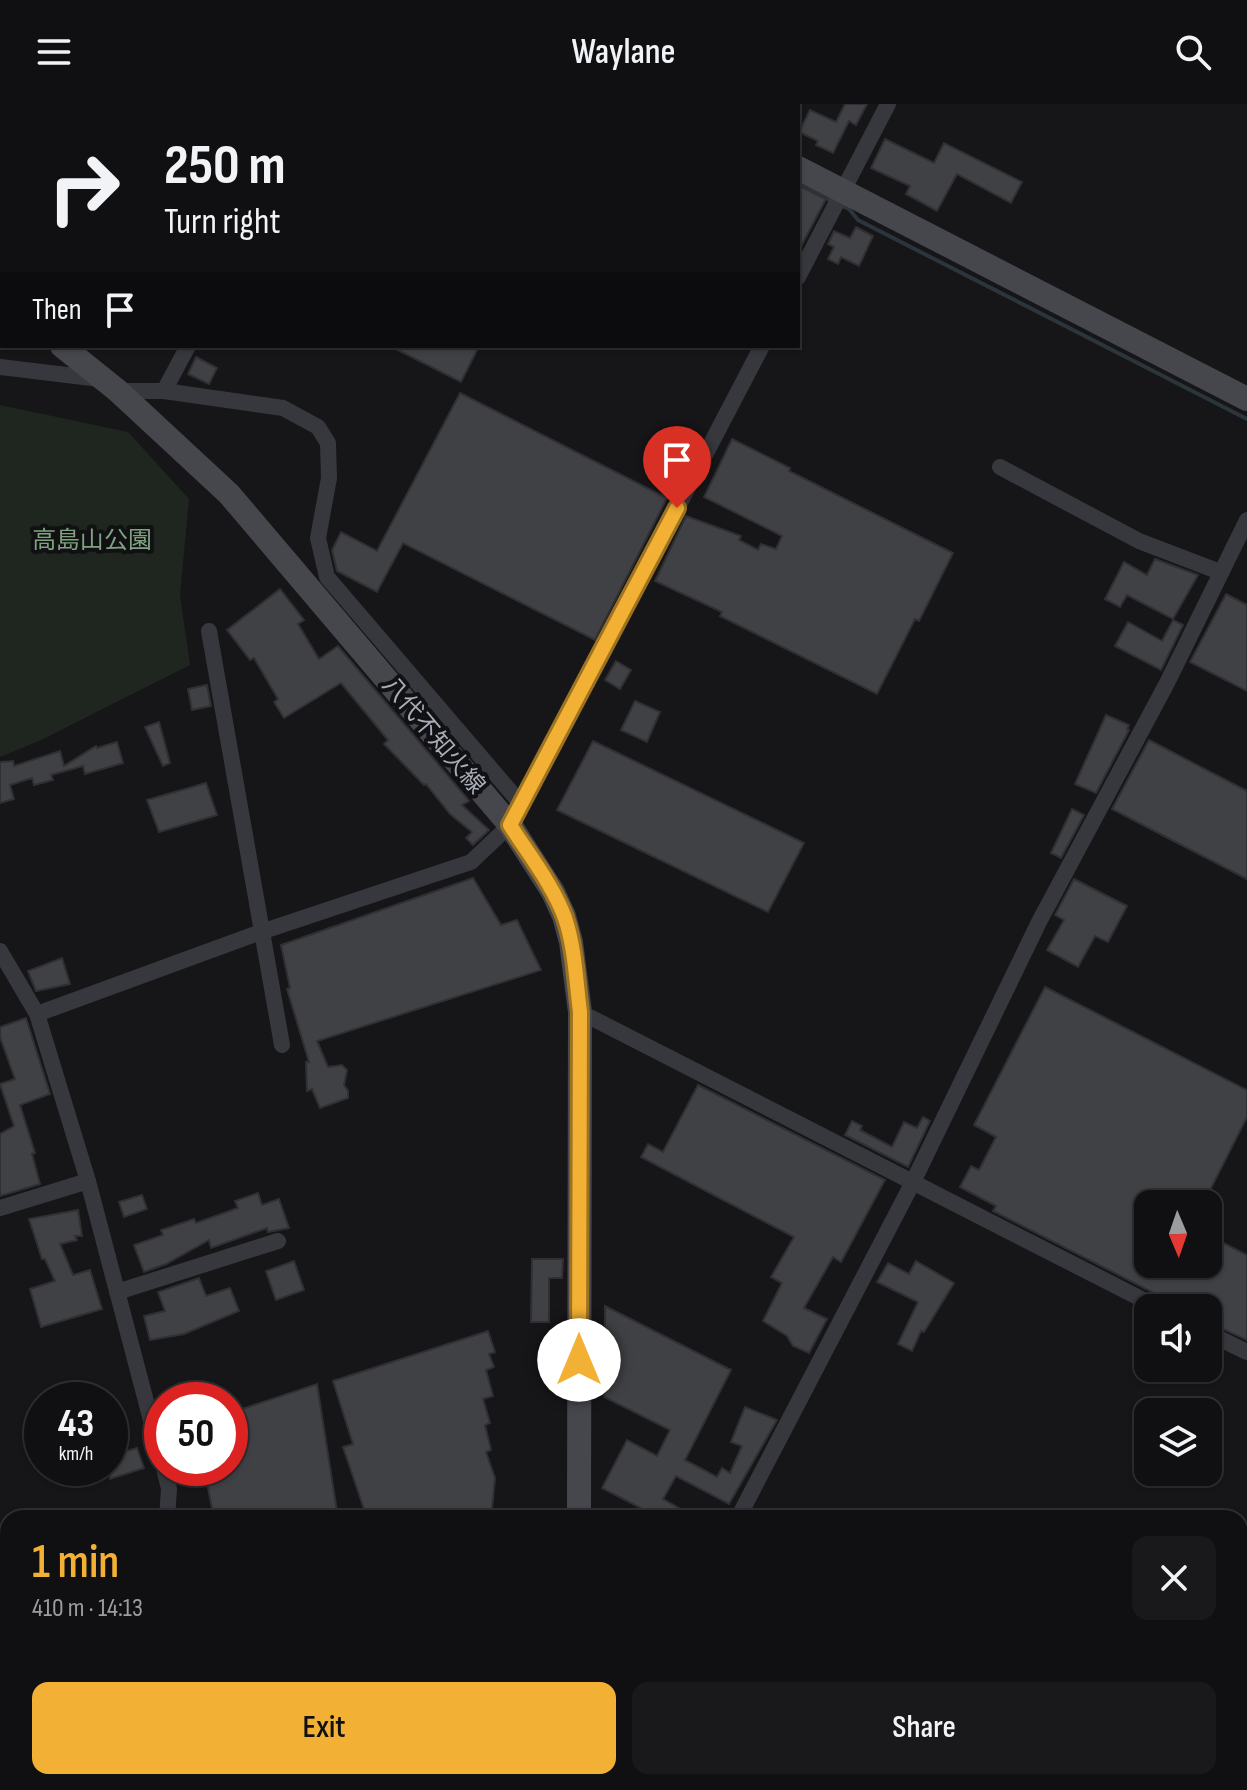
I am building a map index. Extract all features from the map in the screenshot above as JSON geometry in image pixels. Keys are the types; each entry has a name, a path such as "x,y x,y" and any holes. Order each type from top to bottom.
{"main road":[{"path":"800,169 1247,399"},
{"name":"八代不知火線","path":"64,348 229,494 516,815 564,916 571,942 580,1012 579,1510"}],"street":[{"path":"800,273 888,104"},
{"path":"164,391 187,348"},
{"path":"37,1014 261,932 471,862 516,815 761,348"},
{"path":"0,367 283,408 318,427 328,443 329,478 318,538 327,577 516,815"},
{"path":"1000,467 1139,541 1220,572"},
{"path":"742,1510 912,1184 1039,922 1167,683 1247,520"},
{"path":"209,631 282,1045"},
{"path":"0,951 37,1014 88,1181 144,1394"},
{"path":"580,1012 1134,1295"},
{"path":"0,1208 88,1181"},
{"path":"117,1292 278,1241"},
{"path":"1222,1340 1247,1352"},
{"path":"168,1486 168,1510"}],"green space":[{"name":"高島山公園","path":"0,405 128,432 189,499 180,595 190,665 39,741 0,757"}],"building":[{"path":"845,104 867,104 856,125 849,121 833,153 800,132 810,110 836,122"},
{"path":"885,139 934,163 944,143 1022,182 1011,203 957,174 937,211 906,194 910,186 871,168"},
{"path":"800,186 826,199 800,248"},
{"path":"856,227 873,236 859,266 841,257 838,264 828,259 834,247 828,244 834,231 850,238"},
{"path":"394,348 478,348 461,382"},
{"path":"196,357 217,368 209,384 188,374"},
{"path":"460,393 667,498 595,640 403,543 377,592 337,571 332,550 341,532 377,551"},
{"path":"732,439 953,553 877,694 720,616 722,612 655,581 686,516 741,536 739,540 758,550 761,544 776,549 782,536 704,497"},
{"path":"1155,559 1198,575 1173,619 1127,595 1120,607 1105,599 1124,562 1147,575"},
{"path":"280,589 304,620 298,624 319,659 338,646 466,797 469,801 462,805 489,830 473,845 466,838 472,832 450,814 426,784 384,744 388,740 341,683 284,718 274,702 278,699 254,658 250,660 227,630"},
{"path":"1226,594 1247,605 1247,691 1190,662"},
{"path":"1173,620 1183,625 1161,670 1115,646 1128,622 1162,641"},
{"path":"616,661 631,670 620,689 605,680"},
{"path":"207,685 211,706 192,710 188,689"},
{"path":"635,701 660,712 647,742 621,730"},
{"path":"1106,715 1129,725 1129,730 1096,793 1075,784"},
{"path":"159,722 170,763 163,766 145,727"},
{"path":"1149,740 1247,791 1247,879 1112,809"},
{"path":"593,741 804,843 768,912 557,810"},
{"path":"117,742 123,763 85,774 83,766 51,775 53,780 34,785 32,778 10,785 14,799 0,803 0,762 13,761 14,766 60,751 64,766 96,746"},
{"path":"206,783 217,815 159,832 147,800"},
{"path":"1072,809 1084,815 1061,858 1051,853"},
{"path":"473,878 501,925 517,920 541,970 317,1041 328,1067 342,1065 347,1070 344,1085 348,1091 348,1098 320,1108 312,1089 307,1091 306,1062 309,1062 287,989 290,988 281,945"},
{"path":"1074,879 1127,906 1108,942 1095,936 1078,967 1047,950 1064,920 1055,915"},
{"path":"62,958 70,984 36,991 28,971"},
{"path":"1045,987 1247,1090 1247,1117 1210,1190 1134,1190 1134,1278 1222,1278 1222,1242 1247,1255 1247,1340 1222,1328 1222,1294 1156,1294 993,1211 996,1206 960,1187 971,1166 979,1170 996,1137 974,1125"},
{"path":"26,1018 50,1094 20,1105 35,1153 32,1154 40,1184 0,1196 0,1134 14,1126 0,1084 15,1079 0,1037 0,1027"},
{"path":"698,1085 885,1180 841,1262 833,1257 804,1308 827,1319 809,1353 793,1346 787,1336 763,1321 782,1283 771,1277 794,1237 641,1157 648,1144 663,1152"},
{"path":"923,1117 930,1121 908,1167 845,1135 852,1121 862,1126 860,1130 892,1147 904,1122 917,1128"},
{"path":"258,1193 262,1205 279,1199 289,1228 268,1232 267,1228 211,1248 209,1240 166,1264 144,1272 134,1245 163,1235 161,1230 194,1219 196,1223 238,1208 235,1201"},
{"path":"142,1195 147,1209 124,1217 119,1202"},
{"path":"78,1210 82,1236 60,1244 73,1275 90,1270 102,1309 41,1327 30,1289 55,1281 45,1259 42,1259 29,1219"},
{"path":"532,1259 563,1259 562,1278 549,1278 549,1322 531,1322"},
{"path":"294,1261 304,1290 276,1300 266,1271"},
{"path":"916,1261 954,1283 924,1332 921,1331 912,1351 898,1344 918,1302 877,1282 888,1263 909,1274"},
{"path":"199,1278 206,1296 230,1288 239,1311 184,1334 150,1340 144,1316 165,1311 158,1292"},
{"path":"605,1306 731,1370 685,1460 717,1477 722,1468 730,1473 742,1446 731,1442 745,1407 777,1420 729,1504 676,1476 663,1499 683,1510 645,1510 602,1488 627,1440 657,1456 670,1430 604,1397"},
{"path":"488,1331 495,1352 489,1354 494,1367 486,1370 493,1396 483,1399 490,1423 485,1425 491,1450 486,1452 495,1478 492,1510 364,1510 343,1447 353,1444 333,1381"},
{"path":"317,1384 337,1510 212,1510 208,1486 248,1486 248,1407"},
{"path":"137,1448 144,1468 128,1473 128,1451"}],"waterway":[{"path":"800,185 832,201"},
{"path":"840,205 849,209 858,220 1247,419"}],"route":[{"path":"579,1360 580,1012 576,975 564,916 553,892 510,825 677,508"}]}
